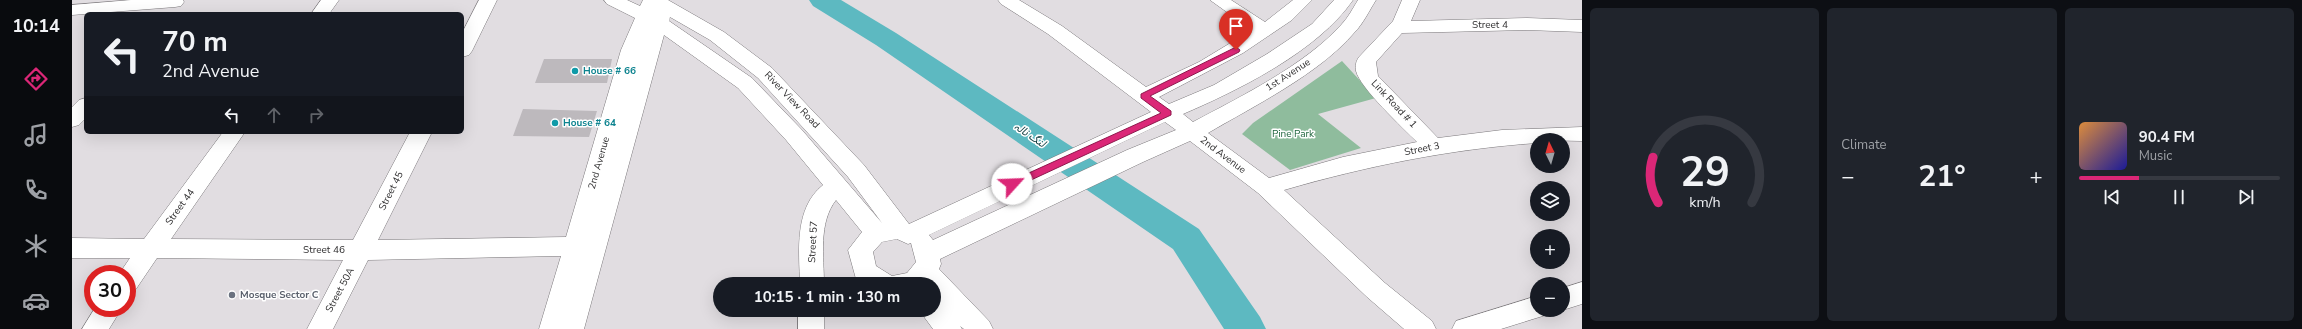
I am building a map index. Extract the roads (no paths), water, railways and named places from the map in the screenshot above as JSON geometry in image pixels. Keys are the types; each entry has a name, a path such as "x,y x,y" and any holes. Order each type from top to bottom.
{"street":[{"path":"321,12 330,0"},
{"path":"464,47 488,0"},
{"path":"613,0 655,9 745,83 794,135 876,233"},
{"name":"2nd Avenue","path":"1007,0 1054,30 1266,187 1376,290 1423,329"},
{"path":"1218,0 1266,30"},
{"path":"1144,96 1175,82 1236,50 1293,11 1303,0"},
{"path":"980,329 942,288 913,272 865,272 860,250 876,233 912,230 1114,137 1221,90 1274,58 1319,28 1344,0"},
{"name":"1st Avenue","path":"913,272 1135,156 1192,132 1296,71 1324,51 1348,29 1367,0"},
{"name":"Link Road # 1","path":"1411,0 1398,27 1366,61 1366,71 1370,79 1433,146"},
{"path":"72,10 172,5"},
{"name":"River View Road","path":"655,9 717,36 765,72 923,243 913,272"},
{"name":"2nd Avenue","path":"552,329 631,50 655,9"},
{"name":"2nd Avenue","path":"571,329 655,9"},
{"name":"Street 4","path":"1398,27 1519,24 1582,26"},
{"path":"72,105 84,105"},
{"path":"72,120 84,107"},
{"name":"Street 44","path":"136,269 233,134"},
{"name":"Street 45","path":"361,250 420,134"},
{"name":"Street 3","path":"1266,187 1334,168 1433,146 1502,139 1582,134"},
{"name":"Street 57","path":"812,277 812,225 817,209 825,194 838,186"},
{"name":"Street 46","path":"72,248 361,250 576,246"},
{"name":"Street 50A","path":"320,329 361,250"},
{"path":"1570,297 1582,293"},
{"path":"1465,329 1530,309"},
{"path":"95,329 103,317"},
{"path":"811,317 811,329"},
{"path":"938,317 949,329"}],"waterway":[{"name":"لنگ نالہ","path":"822,0 886,39 1186,239 1246,329"}],"place":[{"name":"House # 66","path":"575,71"},
{"name":"House # 64","path":"555,123"},
{"name":"Mosque Sector C","path":"232,295"}],"park label":[{"name":"Pine Park","path":"1293,134"}]}
